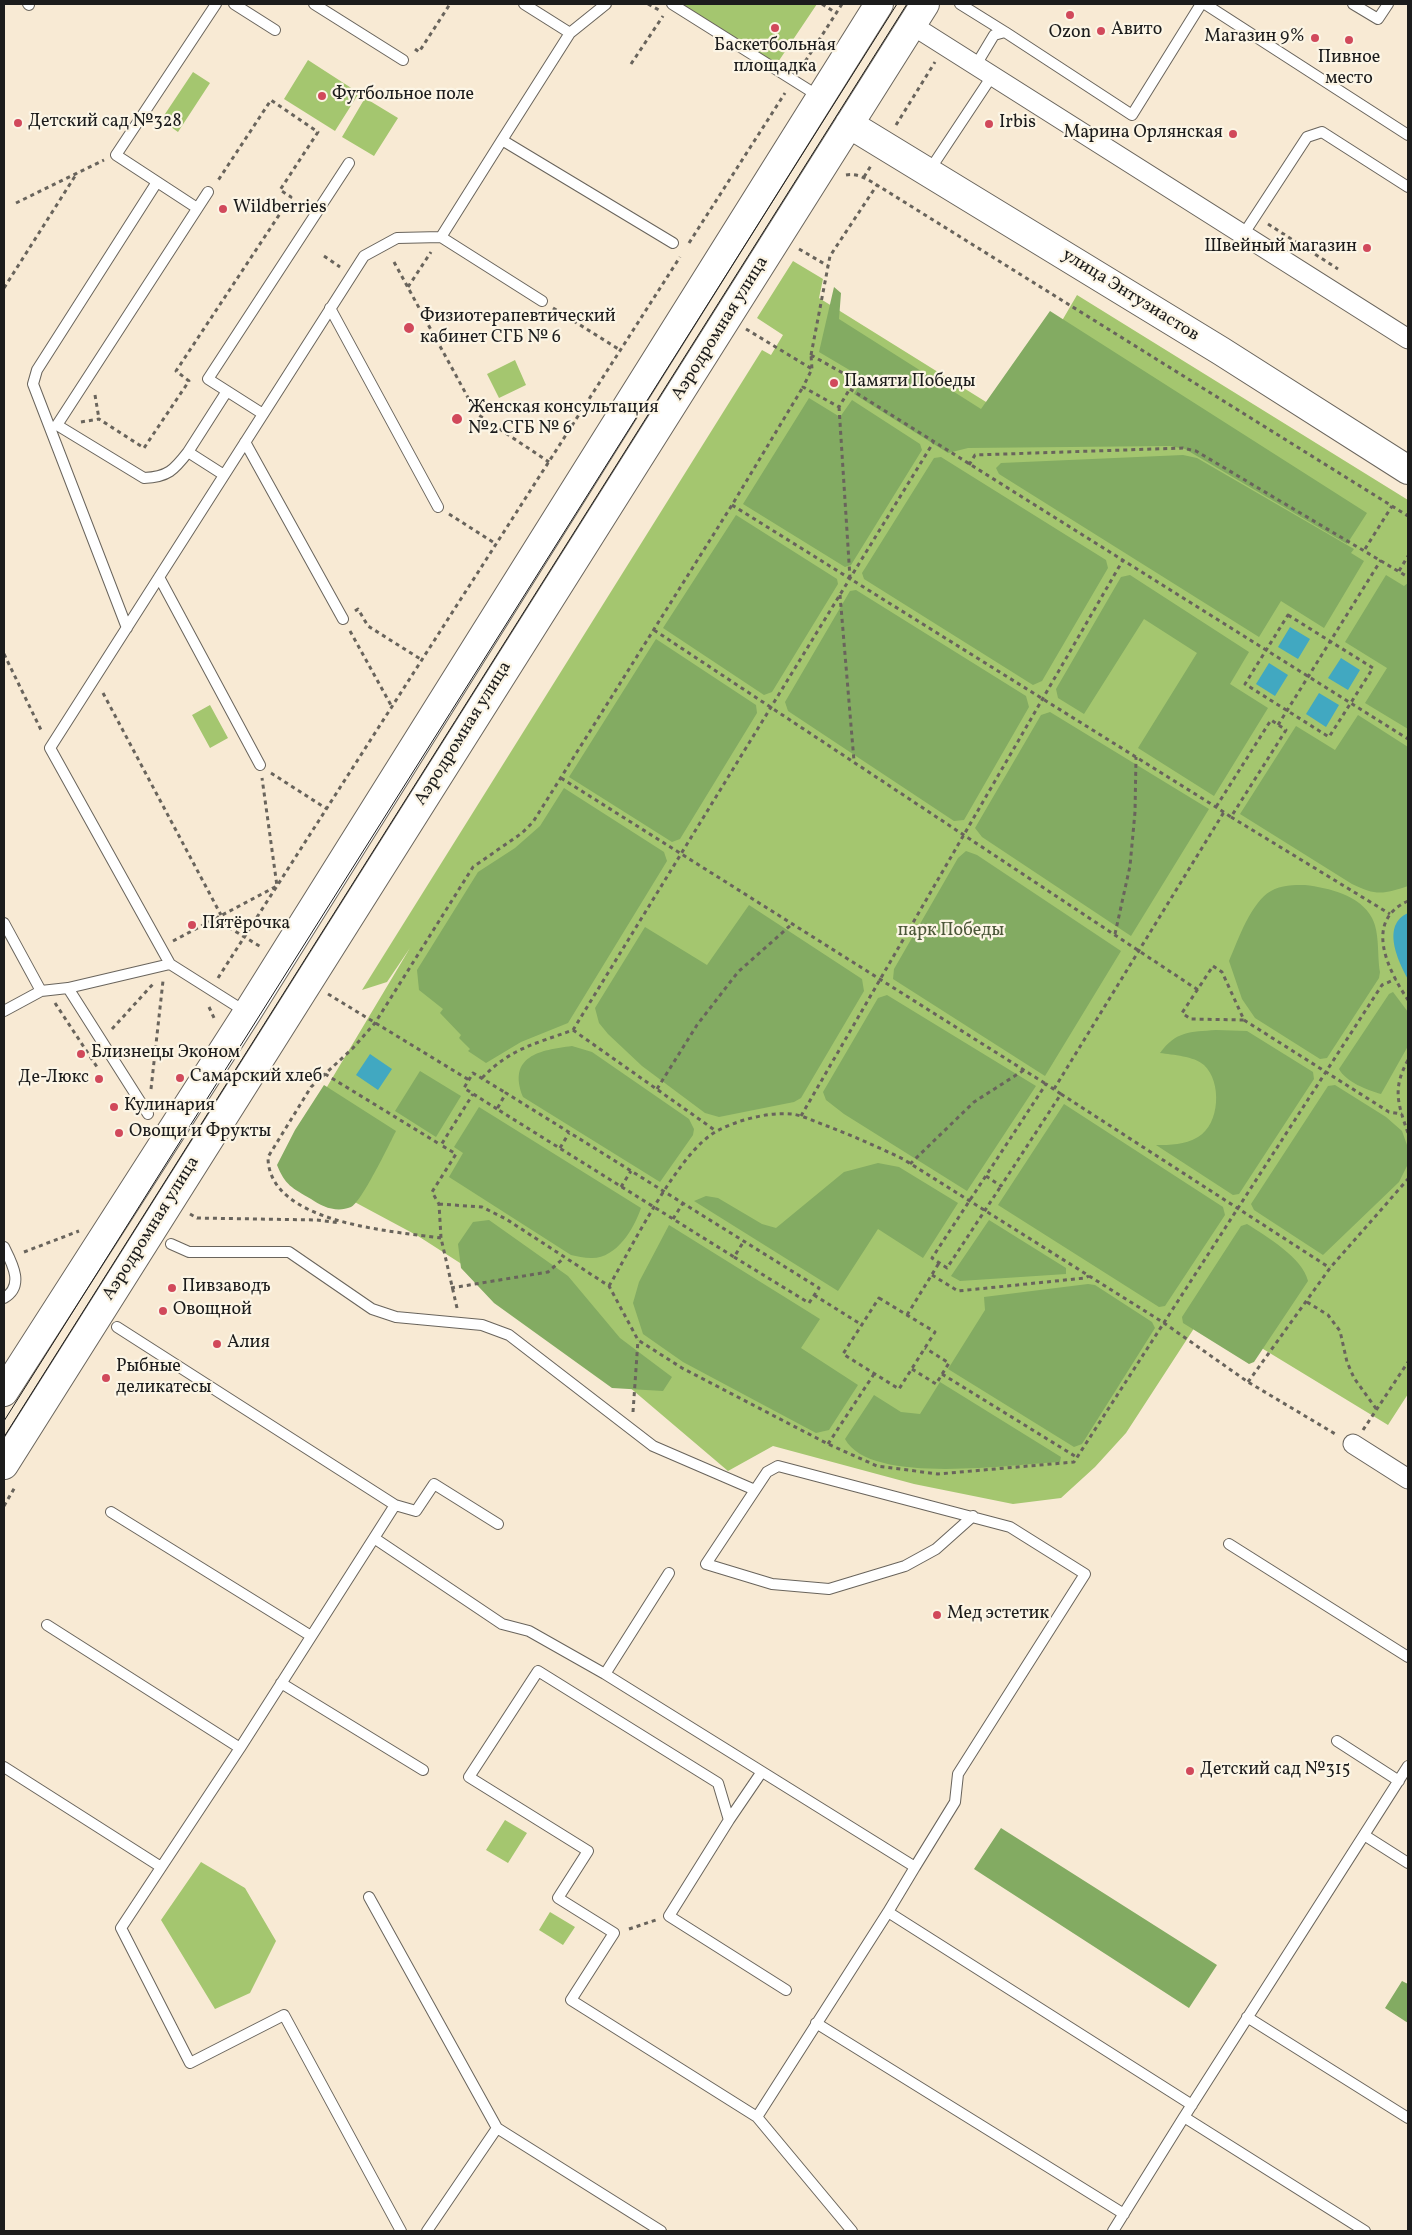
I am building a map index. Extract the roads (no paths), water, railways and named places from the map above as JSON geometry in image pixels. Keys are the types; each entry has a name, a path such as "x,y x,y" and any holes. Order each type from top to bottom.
{"main road":[{"name":"Аэродромная улица","path":"7,1381 246,1013 878,4"},
{"name":"Аэродромная улица","path":"4,1465 112,1324 918,14"},
{"name":"улица Энтузиастов","path":"849,124 1213,346 1408,470"}],"street":[{"path":"918,14 944,46 1408,339"},
{"path":"1353,1444 1408,1479"}],"lane":[{"path":"197,208 116,154 216,4"},
{"path":"234,4 275,30"},
{"path":"314,4 402,60"},
{"path":"524,4 570,33"},
{"path":"441,237 570,33 606,4"},
{"path":"672,4 820,98"},
{"path":"960,4 1132,114 1201,4"},
{"path":"1205,4 1408,135"},
{"path":"1354,4 1378,19 1388,4"},
{"path":"976,65 994,34 1005,32"},
{"path":"928,172 992,76"},
{"path":"1243,235 1307,137 1322,132 1408,187"},
{"path":"502,140 673,243"},
{"path":"263,414 208,379 349,163"},
{"path":"127,628 54,430 32,384 37,370 157,182"},
{"path":"54,430 211,189"},
{"path":"246,1013 170,964 50,748 364,256 397,238 441,237 542,301"},
{"path":"330,308 438,507"},
{"path":"54,430 144,478 160,477 174,470 188,452 227,391"},
{"path":"245,442 343,619"},
{"path":"188,452 224,475"},
{"path":"159,577 260,766"},
{"path":"4,923 41,992"},
{"path":"4,1012 41,992 68,988 170,964"},
{"path":"68,988 148,1114"},
{"path":"171,1244 188,1252 289,1252 372,1309 396,1317 482,1325 509,1335 653,1446 755,1490"},
{"path":"4,1247 16,1274 15,1286 9,1295 4,1298"},
{"path":"112,1324 395,1506 416,1511 434,1484 498,1524"},
{"path":"757,2117 888,1912 955,1802 958,1774 1085,1574 1010,1527 973,1516 778,1466 766,1472 706,1564 772,1584 830,1589 870,1579 906,1566 936,1549 973,1516"},
{"path":"395,1506 240,1748 121,1928 190,2063 284,2015 401,2231"},
{"path":"111,1512 311,1636"},
{"path":"374,1538 502,1624 529,1631 605,1674 916,1866"},
{"path":"1229,1544 1408,1657"},
{"path":"605,1674 669,1573"},
{"path":"46,1625 240,1748"},
{"path":"729,1820 718,1783 538,1671 469,1777 588,1851 558,1898 614,1933 571,2000 757,2117 852,2231"},
{"path":"281,1683 423,1770"},
{"path":"1337,1741 1399,1781"},
{"path":"1113,2231 1408,1766"},
{"path":"4,1767 161,1867"},
{"path":"761,1772 669,1916 786,1990"},
{"path":"1364,1835 1408,1863"},
{"path":"369,1897 498,2128 661,2231"},
{"path":"888,1912 1192,2105"},
{"path":"1248,2017 1408,2118"},
{"path":"816,2023 1124,2214"},
{"path":"1184,2117 1365,2231"},
{"path":"428,2231 498,2128"}],"water":[{"path":"1290,627 1310,639 1298,659 1278,647"},
{"path":"1341,658 1360,670 1348,690 1328,678"},
{"path":"1269,663 1288,675 1275,696 1256,684"},
{"path":"1319,693 1339,705 1326,727 1306,714"},
{"path":"1408,913 1408,979 1396,953 1393,934 1395,926 1400,919"},
{"path":"370,1054 392,1069 378,1090 356,1075"}],"tram line":[{"path":"4,1421 897,4"},
{"path":"4,1437 907,4"}],"place":[{"name":"Ozon","path":"1070,15"},
{"name":"Баскетбольная площадка","path":"775,28"},
{"name":"Авито","path":"1101,31"},
{"name":"Магазин 9%","path":"1315,38"},
{"name":"Пивное место","path":"1349,40"},
{"name":"Футбольное поле","path":"322,96"},
{"name":"Детский сад №328","path":"18,123"},
{"name":"Irbis","path":"989,124"},
{"name":"Марина Орлянская","path":"1233,134"},
{"name":"Wildberries","path":"223,209"},
{"name":"Швейный магазин","path":"1367,248"},
{"name":"Физиотерапевтический кабинет СГБ № 6","path":"409,328"},
{"name":"Памяти Победы","path":"834,383"},
{"name":"Женская консультация №2 СГБ № 6","path":"457,419"},
{"name":"Пятёрочка","path":"192,925"},
{"name":"Близнецы Эконом","path":"81,1054"},
{"name":"Самарский хлеб","path":"180,1078"},
{"name":"Де-Люкс","path":"99,1079"},
{"name":"Кулинария","path":"114,1107"},
{"name":"Овощи и Фрукты","path":"119,1133"},
{"name":"Пивзаводъ","path":"172,1288"},
{"name":"Овощной","path":"163,1311"},
{"name":"Алия","path":"217,1344"},
{"name":"Рыбные деликатесы","path":"106,1378"},
{"name":"Мед эстетик","path":"937,1615"},
{"name":"Детский сад №315","path":"1190,1771"}],"park label":[{"name":"парк Победы","path":"951,932"}]}
